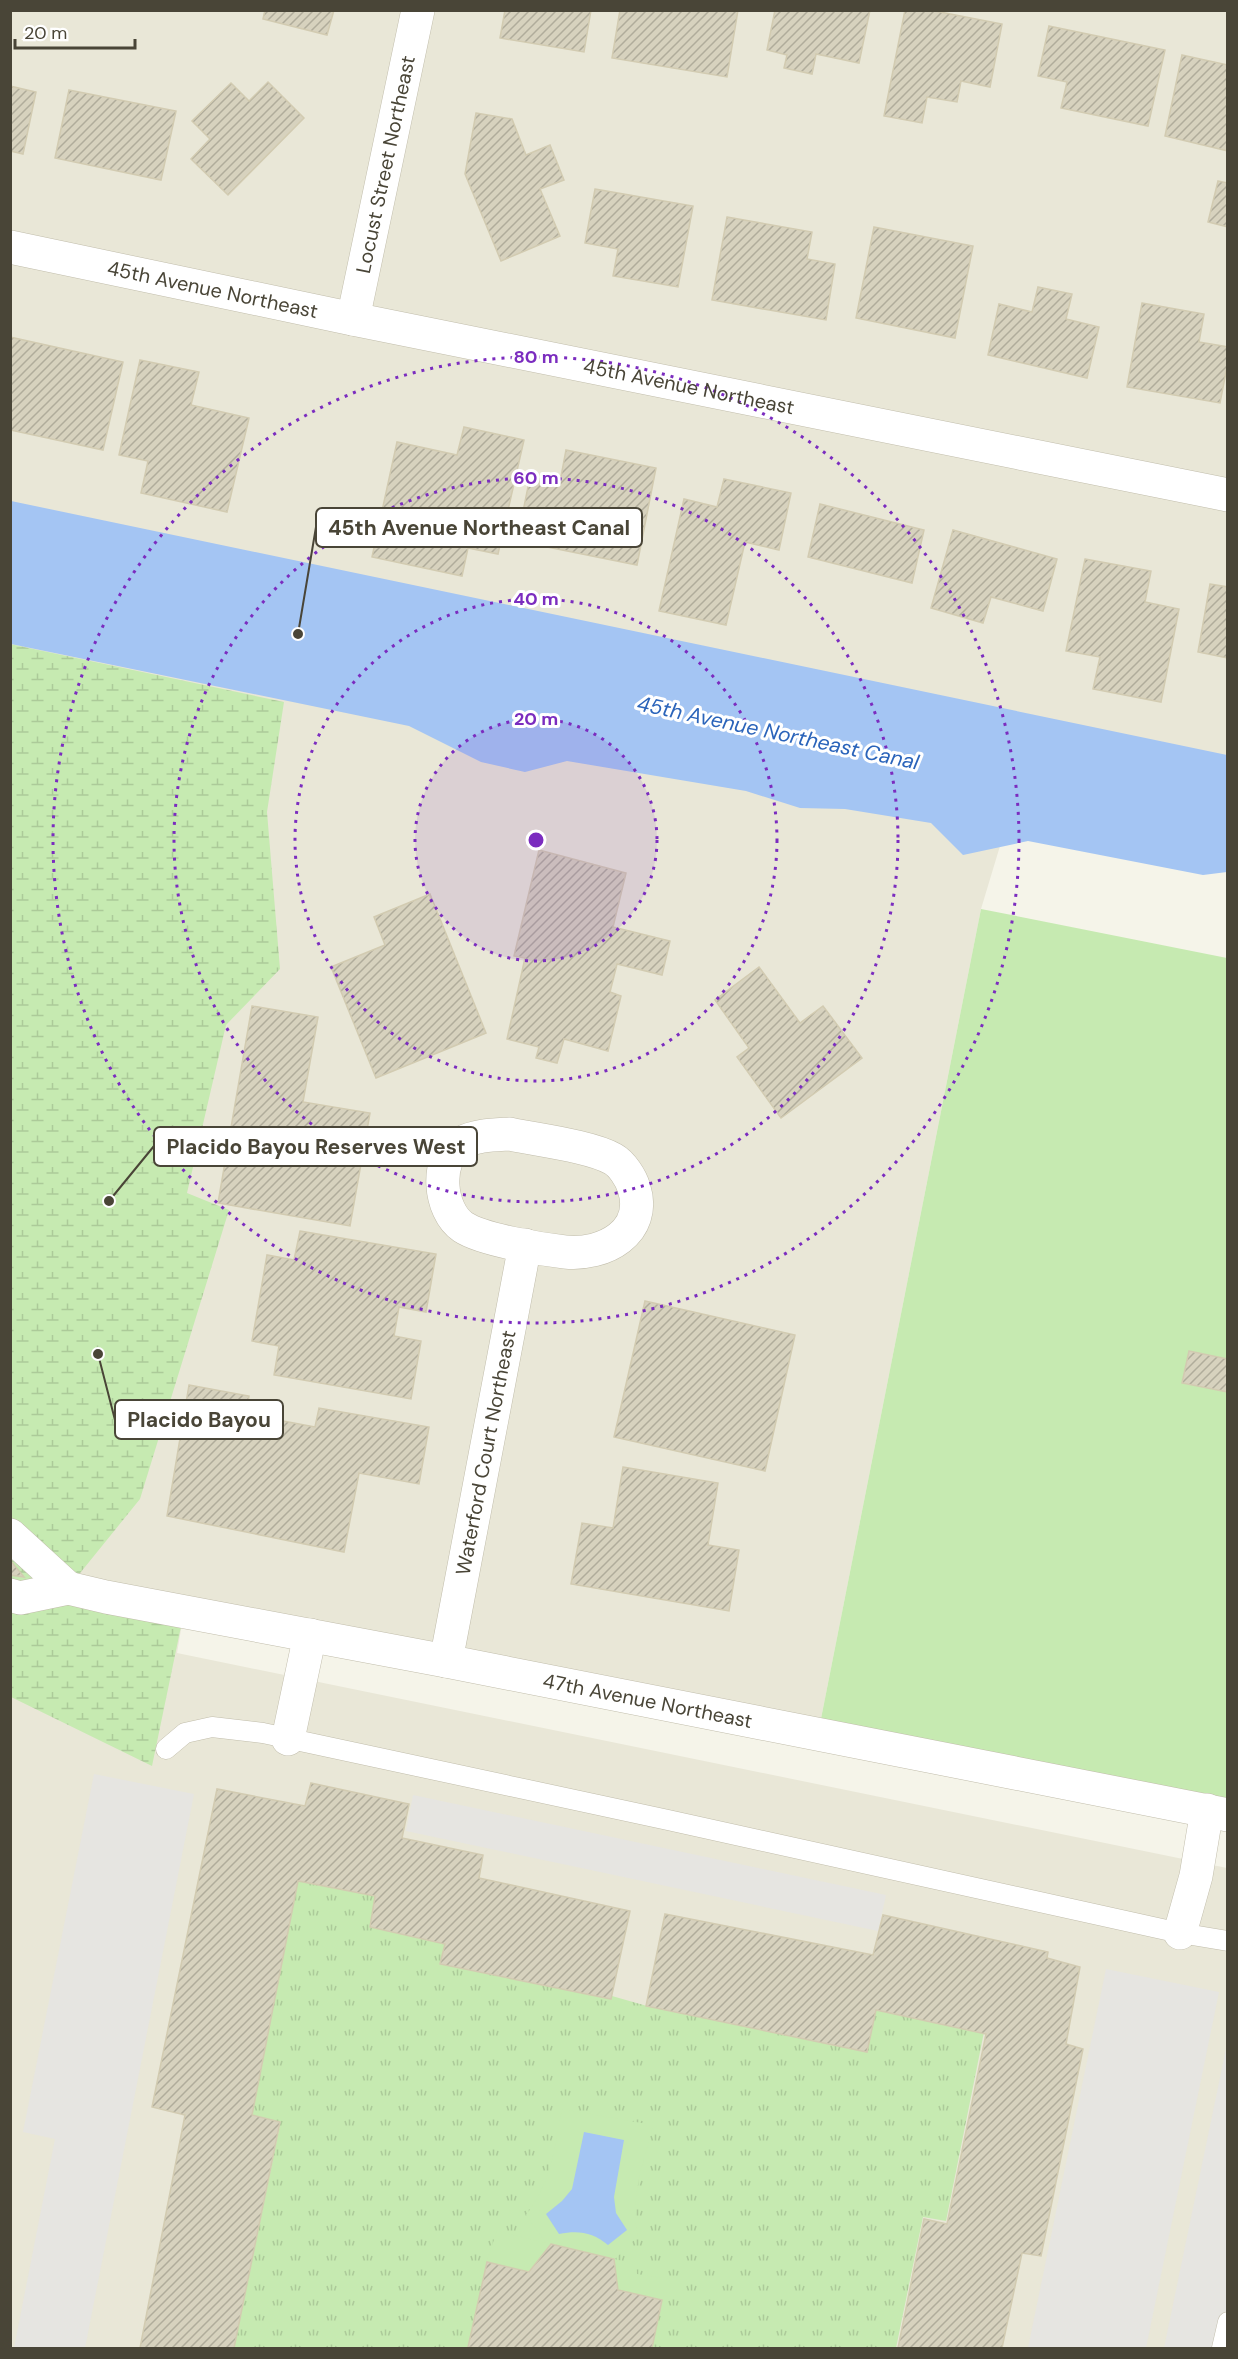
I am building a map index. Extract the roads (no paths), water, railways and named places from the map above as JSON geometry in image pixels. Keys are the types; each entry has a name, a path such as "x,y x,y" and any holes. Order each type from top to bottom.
{"street":[{"name":"Locust Street Northeast","path":"353,320 418,10"},
{"name":"45th Avenue Northeast","path":"10,247 353,320 1227,495"},
{"path":"510,1134 591,1151 614,1160 631,1179 637,1198 635,1221 621,1238 598,1249 567,1252 525,1245 463,1227 447,1208 442,1185 445,1163 460,1144 484,1136 510,1134"},
{"name":"Waterford Court Northeast","path":"446,1661 525,1245"},
{"name":"47th Avenue Northeast","path":"10,1534 68,1588"},
{"name":"47th Avenue Northeast","path":"10,1595 20,1598 68,1588 1217,1812"},
{"path":"288,1739 310,1635"},
{"path":"1180,1933 1217,1812"}],"lane":[{"path":"166,1749 185,1732 212,1727 288,1739 1180,1933 1227,1941"},
{"path":"1222,2349 1227,2322"}],"water":[{"path":"11,501 1227,755 1227,872 1203,875 1028,841 963,855 931,823 845,809 800,808 746,791 567,761 525,772 481,762 409,726 11,644"},
{"path":"584,2132 624,2140 614,2197 616,2213 627,2230 608,2245 597,2237 585,2233 559,2234 546,2214 572,2189"}],"place":[{"name":"45th Avenue Northeast Canal","path":"298,634"},
{"name":"Placido Bayou Reserves West","path":"109,1201"},
{"name":"Placido Bayou","path":"98,1354"}]}
